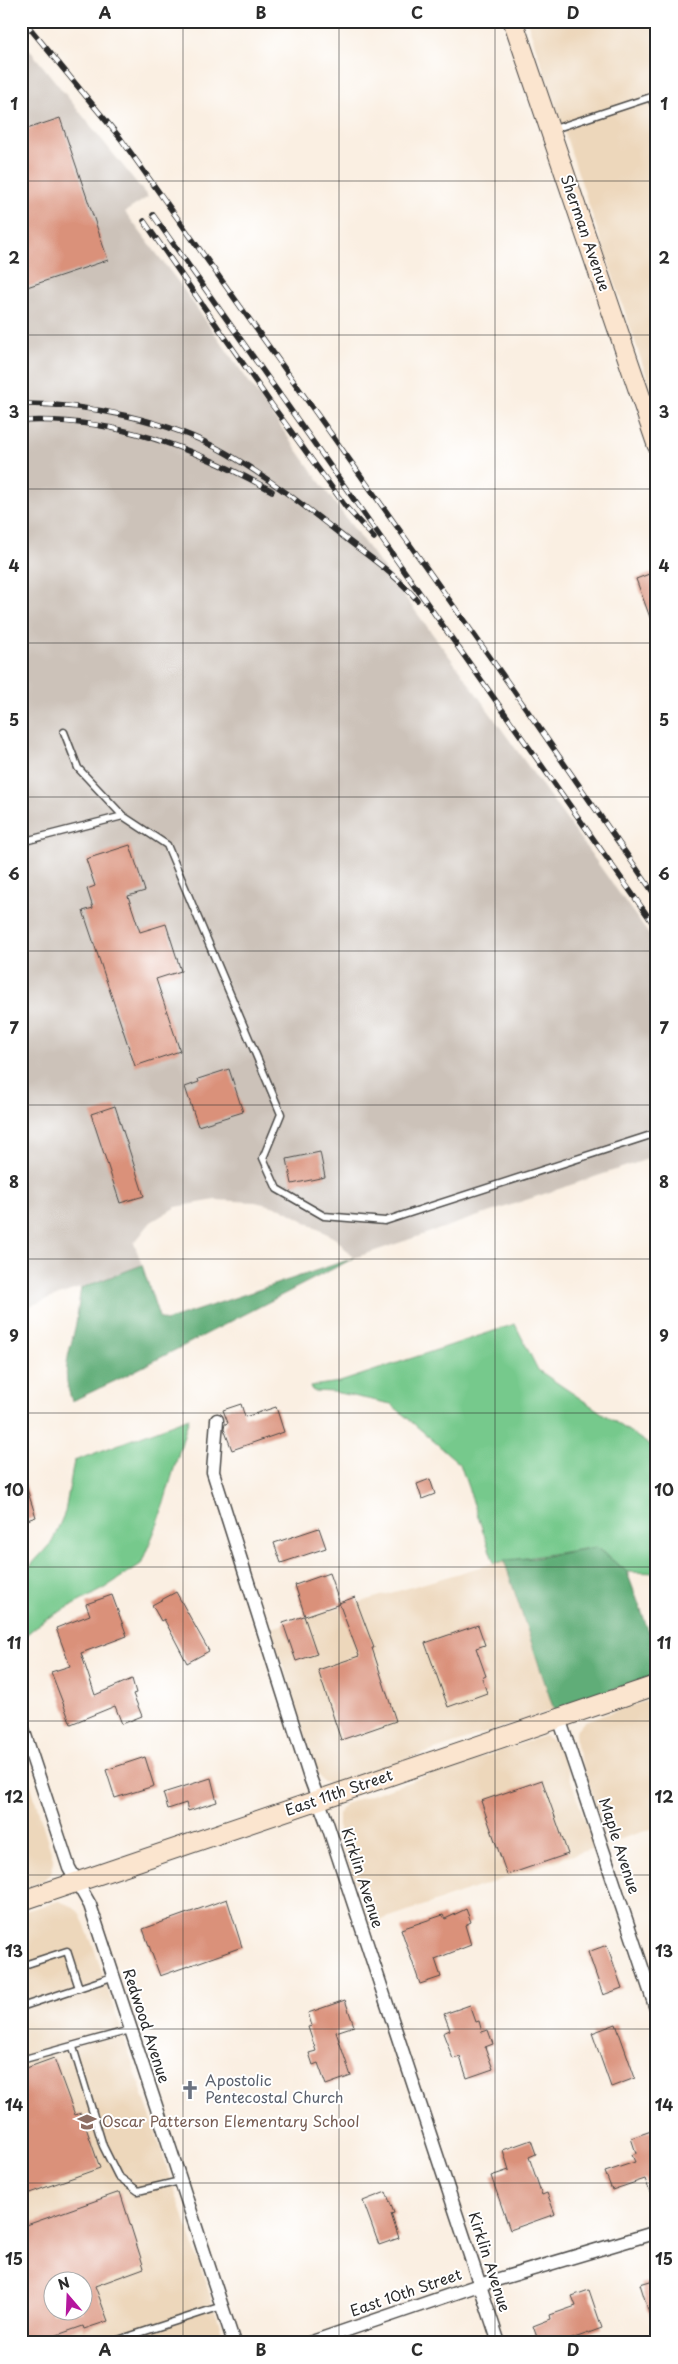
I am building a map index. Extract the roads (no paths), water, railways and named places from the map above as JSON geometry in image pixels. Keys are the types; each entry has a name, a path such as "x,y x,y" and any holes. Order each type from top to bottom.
{"main road":[{"name":"Sherman Avenue","path":"513,21 550,131 653,420 657,445"},
{"name":"East 11th Street","path":"21,1901 657,1685"}],"street":[{"name":"Kirklin Avenue","path":"217,1420 213,1472 309,1775 319,1800 498,2343"},
{"name":"Maple Avenue","path":"559,1718 657,2012"},
{"name":"Redwood Avenue","path":"21,1723 69,1868 90,1905 112,1977 234,2343"},
{"name":"East 10th Street","path":"309,2343 479,2285 657,2232"}],"lane":[{"path":"550,131 654,96 657,113"},
{"path":"64,732 78,768 123,816 167,844 281,1114 264,1158 277,1189 324,1216 385,1221 657,1133"},
{"path":"21,842 123,816"},
{"path":"21,1966 67,1951 79,1988"},
{"path":"21,2007 112,1977"},
{"path":"21,2060 130,2030"},
{"path":"73,2047 103,2146 118,2176 138,2191 180,2181"},
{"path":"108,2343 222,2306"}],"railway":[{"path":"24,21 121,139 502,674 657,898"},
{"path":"153,215 657,929"},
{"path":"144,221 272,405 346,507 374,538"},
{"path":"21,404 46,404 99,410 153,423 203,441 270,481 390,573 417,600"},
{"path":"21,421 87,424 151,438 213,461 272,491"}],"place":[{"name":"Apostolic Pentecostal Church","path":"190,2090"},
{"name":"Oscar Patterson Elementary School","path":"87,2122"}]}
